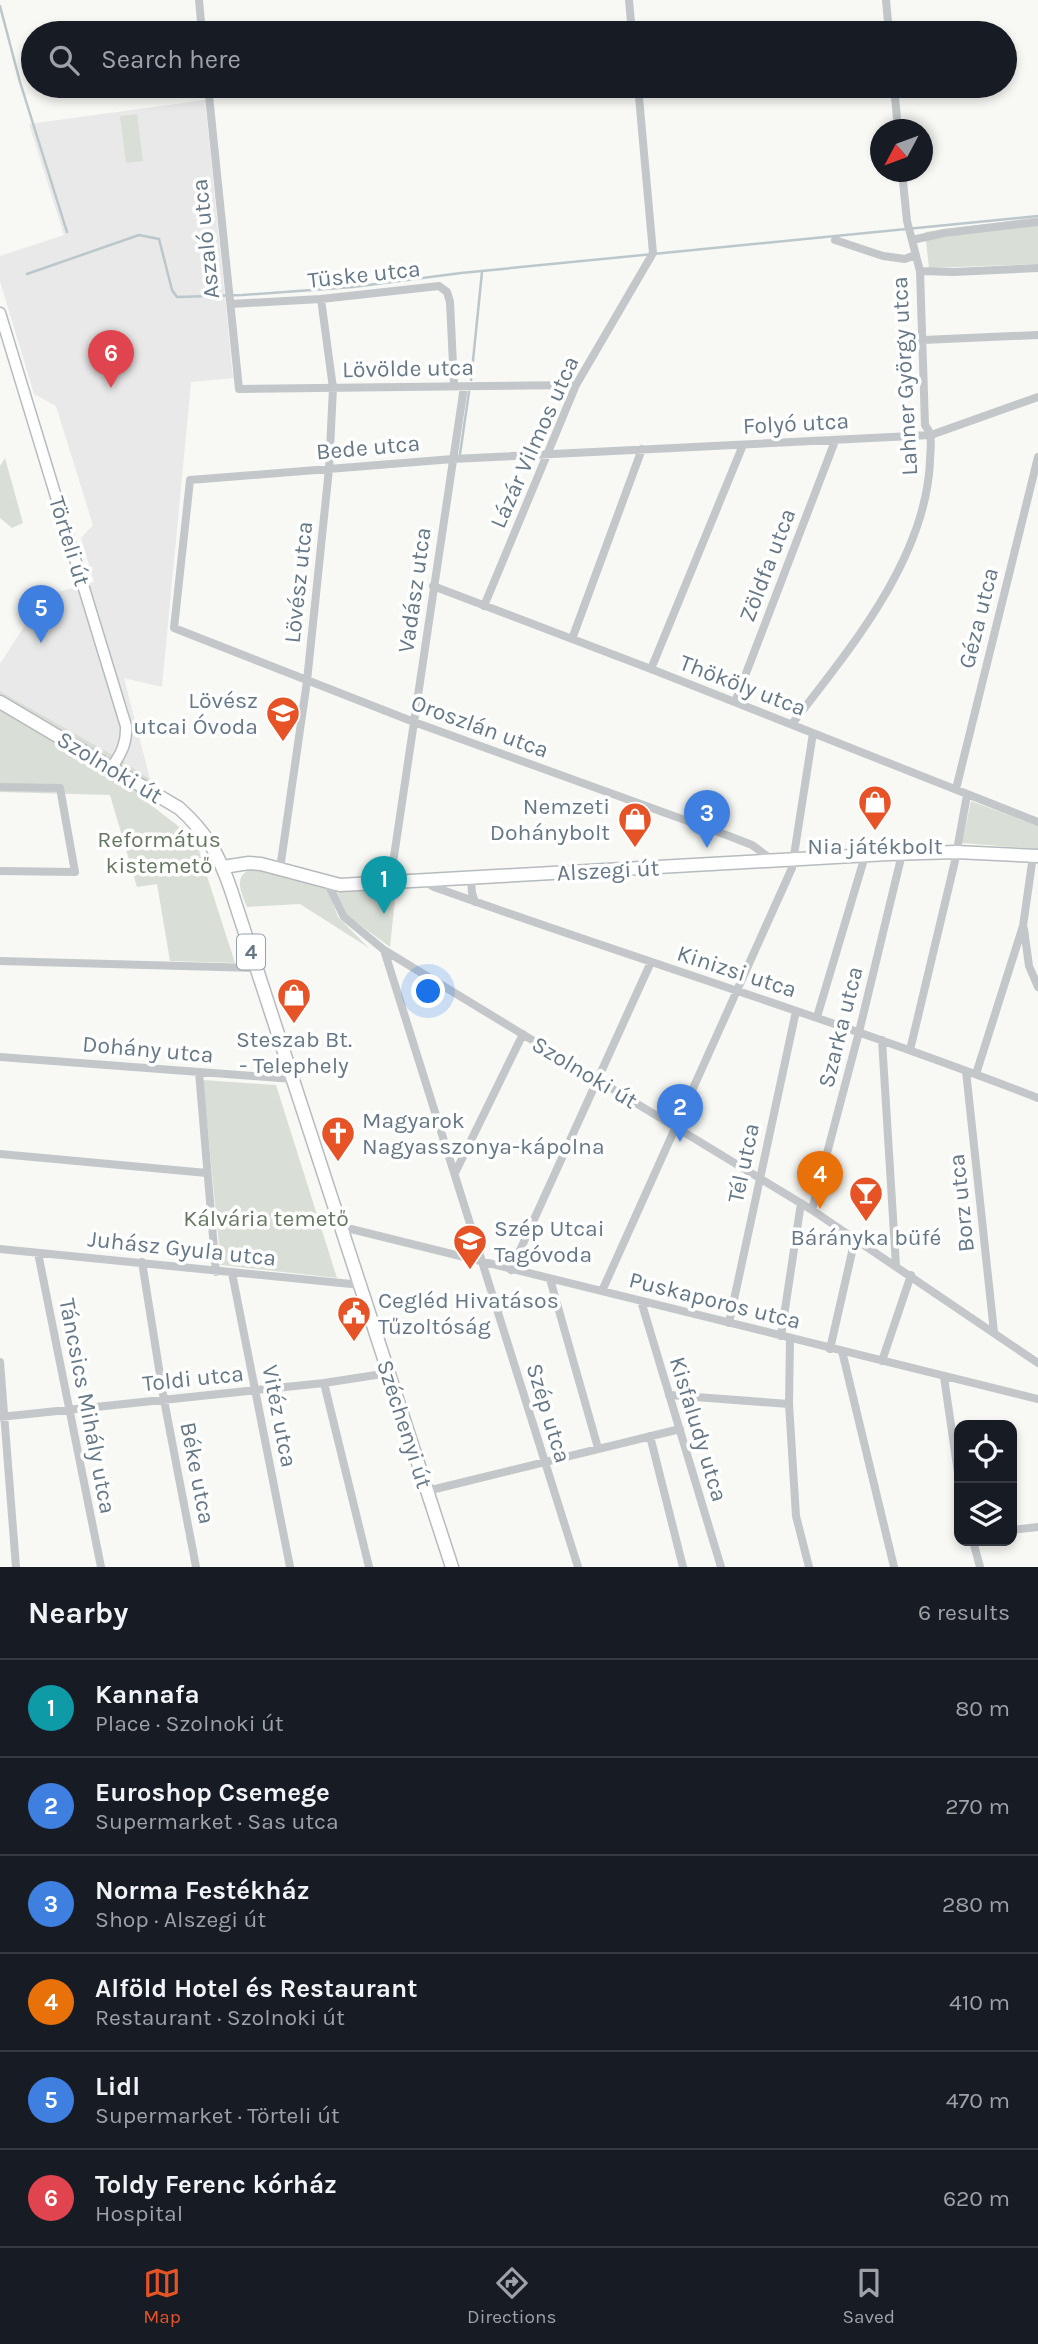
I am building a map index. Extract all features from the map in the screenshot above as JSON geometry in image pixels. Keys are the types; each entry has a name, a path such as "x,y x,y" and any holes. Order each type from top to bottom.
{"main road":[{"name":"Törteli út","path":"0,313 125,726 127,738 112,767"},
{"name":"Szolnoki út","path":"0,702 179,808 211,843"},
{"name":"Széchenyi út","path":"211,843 223,867 257,968 452,1567"},
{"name":"Alszegi út","path":"223,867 249,863 340,885 902,854 957,852 1035,856"},
{"path":"231,890 230,878 241,866 249,863"}],"street":[{"path":"199,0 201,21"},
{"path":"629,0 631,21"},
{"path":"886,0 888,21"},
{"name":"Aszaló utca","path":"209,98 239,389"},
{"name":"Lázár Vilmos utca","path":"484,606 576,385 652,255 639,98"},
{"path":"895,98 897,119"},
{"name":"Lahner György utca","path":"792,724 882,599 903,562 924,509 929,479 930,435 926,425 920,271 910,232 903,182"},
{"path":"910,232 944,233 1038,222"},
{"path":"835,240 883,256 905,259 915,255"},
{"path":"920,271 1038,268"},
{"name":"Tüske utca","path":"230,302 321,299 439,286 447,292 450,302 454,385"},
{"name":"Lövész utca","path":"280,869 307,681 329,470 333,388 321,299"},
{"path":"923,340 1038,335"},
{"name":"Lövölde utca","path":"239,389 576,385"},
{"name":"Vadász utca","path":"390,883 464,387"},
{"name":"Folyó utca","path":"549,454 930,435 1038,397"},
{"name":"Zöldfa utca","path":"735,702 835,441"},
{"path":"651,669 743,445"},
{"path":"572,639 642,449"},
{"name":"Bede utca","path":"174,628 190,480 549,454"},
{"name":"Géza utca","path":"956,789 1038,457"},
{"name":"Thököly utca","path":"433,586 1038,822"},
{"name":"Oroszlán utca","path":"174,628 414,722 729,836 752,845 772,860"},
{"path":"602,1291 792,868 813,733"},
{"path":"0,787 60,788 75,872 0,871"},
{"path":"910,1050 957,852 967,795"},
{"name":"Szarka utca","path":"811,1210 859,1032 902,854"},
{"path":"817,1017 865,856"},
{"path":"976,1074 1023,926 1035,856"},
{"path":"471,878 475,902"},
{"name":"Kinizsi utca","path":"424,881 475,902 817,1017 1038,1098"},
{"name":"Szolnoki út","path":"327,882 344,917 384,950 801,1203 1038,1363"},
{"path":"1023,926 1029,966 1038,987"},
{"name":"Szép utca","path":"384,950 578,1567"},
{"path":"0,961 257,968"},
{"path":"511,1270 651,962"},
{"name":"Tél utca","path":"729,1323 796,1011"},
{"path":"456,1172 523,1034"},
{"path":"882,1040 896,1266"},
{"name":"Dohány utca","path":"0,1057 293,1079"},
{"name":"Borz utca","path":"966,1070 994,1332"},
{"path":"199,1072 216,1272"},
{"path":"0,1154 207,1173"},
{"path":"801,1203 786,1337 796,1516 809,1567"},
{"name":"Puskaporos utca","path":"342,1230 351,1229 1038,1399"},
{"path":"830,1349 855,1239"},
{"name":"Juhász Gyula utca","path":"0,1249 360,1285"},
{"name":"Táncsics Mihály utca","path":"38,1253 101,1567"},
{"name":"Béke utca","path":"142,1262 164,1401 196,1567"},
{"name":"Vitéz utca","path":"232,1273 290,1567"},
{"path":"882,1361 911,1275"},
{"path":"550,1279 598,1448"},
{"name":"Kisfaludy utca","path":"641,1301 721,1567"},
{"path":"842,1351 894,1567"},
{"path":"0,1362 2,1417 16,1567"},
{"name":"Toldi utca","path":"2,1417 324,1383 389,1373"},
{"path":"943,1377 954,1448"},
{"path":"324,1383 369,1567"},
{"path":"669,1395 789,1404"},
{"path":"427,1491 680,1429"},
{"path":"650,1436 682,1567"},
{"path":"1017,1529 1038,1527"},
{"path":"974,1546 980,1567"}],"shaded area":[{"path":"205,100 233,378 191,382 162,687 124,678 150,779 0,691 0,664 41,600 51,594 94,582 81,538 93,525 56,406 34,394 0,281 0,256 64,235 29,124"}],"green space":[{"path":"137,114 143,161 126,163 120,116"},
{"path":"1038,217 1038,264 929,268 925,232"},
{"path":"5,458 23,523 12,528 0,518 0,466"},
{"name":"Református kistemető","path":"0,691 150,779 139,796 177,825 199,851 235,963 170,961 157,884 137,887 110,795 0,792"},
{"path":"971,801 1038,826 1038,849 962,843"},
{"path":"261,867 324,887 338,917 369,948 300,904 247,907 240,881 246,872"},
{"path":"340,888 396,889 390,947 348,916 337,893"},
{"name":"Kálvária temető","path":"203,1080 276,1085 337,1278 221,1265"}],"waterway":[{"path":"0,6 21,85"},
{"path":"25,98 67,232"},
{"path":"27,274 139,235 159,239 172,290 177,297 242,295 353,287 461,273 1038,216"},
{"path":"471,380 482,272"},
{"path":"460,454 469,392"}],"place":[{"name":"Toldy Ferenc kórház","path":"111,388"},
{"name":"Lidl","path":"41,643"},
{"name":"Lövész utcai Óvoda","path":"283,743"},
{"name":"Nia játékbolt","path":"875,832"},
{"name":"Norma Festékház","path":"707,848"},
{"name":"Nemzeti Dohánybolt","path":"635,849"},
{"name":"Kannafa","path":"384,914"},
{"name":"Steszab Bt. - Telephely","path":"294,1025"},
{"name":"Euroshop Csemege","path":"680,1142"},
{"name":"Magyarok Nagyasszonya-kápolna","path":"338,1163"},
{"name":"Alföld Hotel és Restaurant","path":"820,1209"},
{"name":"Bárányka büfé","path":"866,1223"},
{"name":"Szép Utcai Tagóvoda","path":"470,1271"},
{"name":"Cegléd Hivatásos Tűzoltóság","path":"354,1343"}]}
